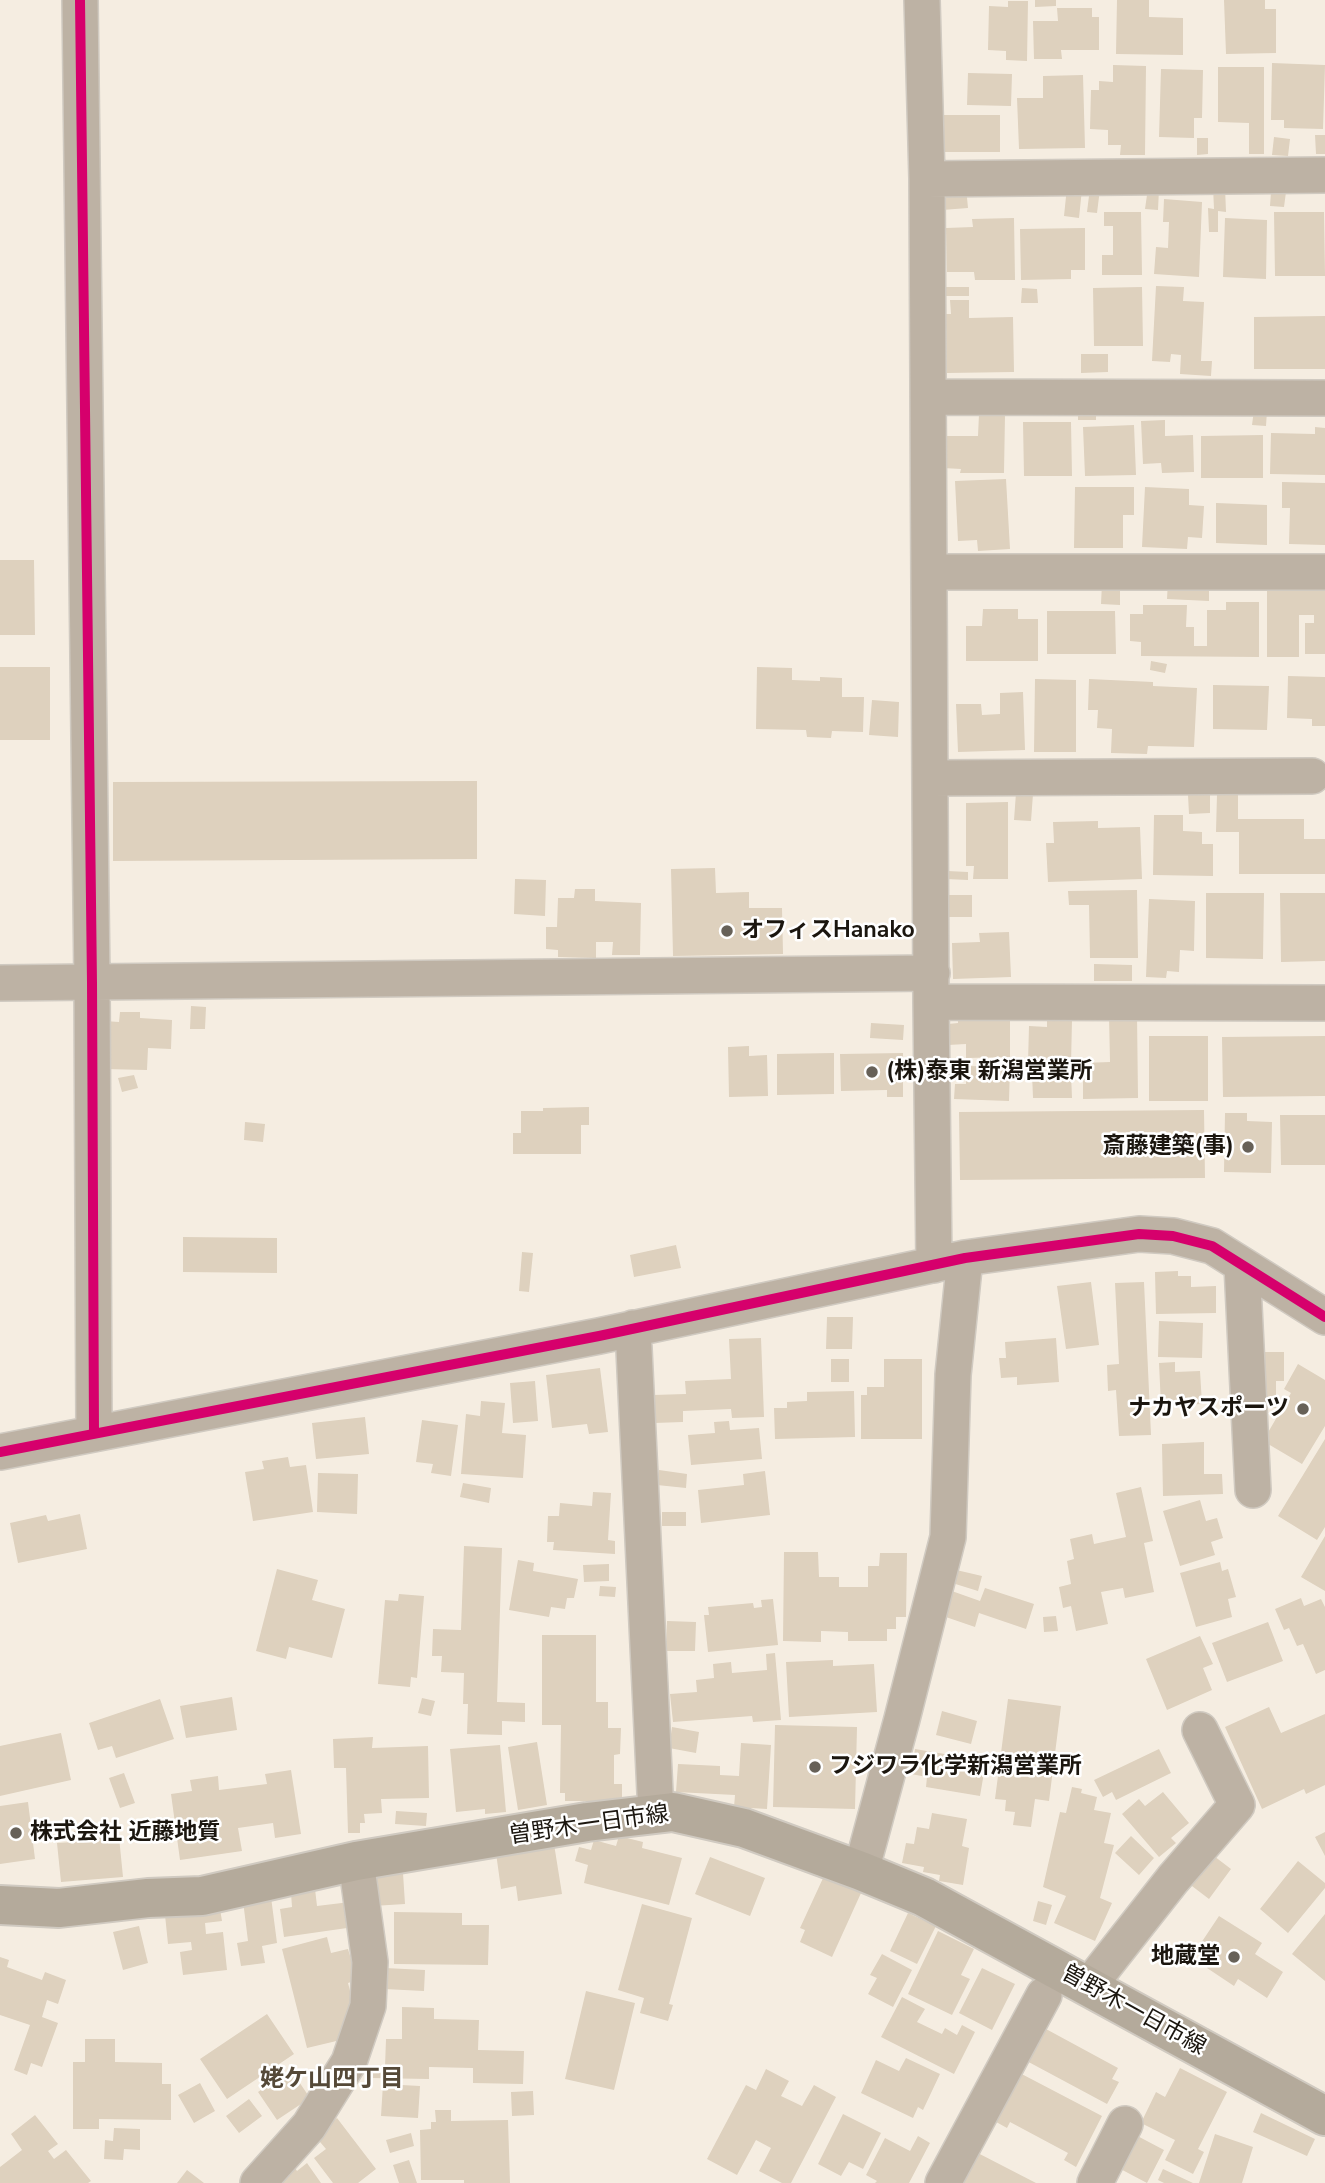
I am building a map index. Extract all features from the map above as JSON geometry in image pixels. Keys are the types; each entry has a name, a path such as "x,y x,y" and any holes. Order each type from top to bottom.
{"main road":[{"name":"曽野木一日市線","path":"0,1905 59,1908 148,1898 202,1896 356,1861 587,1822 673,1812 744,1828 924,1897 1325,2116"}],"street":[{"path":"80,0 92,982 94,1434"},
{"path":"861,1871 948,1537 953,1375 950,1262 931,987 927,179 922,0"},
{"path":"927,179 1325,175"},
{"path":"928,397 1325,398"},
{"path":"929,572 1325,572"},
{"path":"931,778 1312,776"},
{"path":"0,983 931,987 1325,1003"},
{"path":"0,1452 634,1328 950,1262 1139,1234 1173,1236 1212,1246 1325,1317"},
{"path":"1242,1265 1253,1490"},
{"path":"634,1328 656,1814"},
{"path":"1088,1987 1173,1879 1237,1805 1200,1730"},
{"path":"258,2183 309,2126 349,2062 368,2006 370,1962 356,1861"},
{"path":"943,2183 1044,1994"},
{"path":"1095,2183 1125,2124"}],"building":[{"path":"1035,0 1056,0 1056,6 1035,7"},
{"path":"1117,0 1149,0 1149,17 1183,18 1183,55 1116,54"},
{"path":"1224,0 1265,0 1265,9 1276,9 1276,53 1226,54"},
{"path":"1008,1 1028,1 1027,61 1006,60 1006,51 988,50 989,6 1008,7"},
{"path":"1057,8 1092,8 1092,17 1099,17 1099,50 1061,50 1062,59 1034,59 1033,21 1058,21"},
{"path":"1272,63 1325,65 1323,129 1284,128 1284,120 1271,120"},
{"path":"1113,65 1146,66 1145,155 1120,155 1121,145 1108,145 1108,130 1090,129 1091,90 1099,90 1099,81 1113,82"},
{"path":"1218,67 1264,67 1264,154 1249,154 1249,123 1218,122"},
{"path":"1161,69 1203,70 1202,118 1194,118 1194,138 1159,137"},
{"path":"968,73 1012,74 1011,106 967,105"},
{"path":"1083,75 1085,148 1019,149 1017,98 1043,98 1043,76"},
{"path":"944,115 1000,115 1000,152 944,152"},
{"path":"1315,135 1325,135 1325,154 1316,154"},
{"path":"1274,137 1290,139 1288,156 1272,155"},
{"path":"1197,138 1208,138 1208,154 1197,155"},
{"path":"966,187 968,208 942,210 940,189"},
{"path":"1067,187 1082,189 1079,218 1064,216"},
{"path":"1213,187 1225,187 1226,212 1218,211 1218,232 1209,232 1208,208 1214,209"},
{"path":"1090,188 1100,189 1097,213 1087,212"},
{"path":"1148,188 1159,189 1158,210 1145,209"},
{"path":"1271,192 1286,192 1284,207 1270,206"},
{"path":"1164,199 1202,202 1199,277 1154,274 1156,247 1168,248 1169,222 1163,222"},
{"path":"1104,212 1141,212 1142,275 1102,275 1102,255 1113,255 1113,226 1104,226"},
{"path":"1274,212 1324,212 1325,276 1275,276"},
{"path":"1014,218 1015,280 975,280 974,272 947,272 946,228 973,227 972,219"},
{"path":"1225,218 1267,220 1266,279 1223,277"},
{"path":"1085,228 1085,270 1071,270 1071,279 1021,280 1020,229"},
{"path":"1156,286 1184,287 1183,301 1204,302 1201,361 1212,361 1211,376 1180,374 1181,355 1171,354 1170,362 1152,361"},
{"path":"940,287 969,287 969,296 940,296"},
{"path":"1142,287 1143,346 1094,346 1093,288"},
{"path":"1022,288 1037,289 1038,303 1021,303"},
{"path":"950,300 969,300 969,318 1013,317 1014,372 947,373 946,314 951,314"},
{"path":"1325,316 1325,369 1254,369 1254,317"},
{"path":"1081,354 1108,354 1108,372 1081,373"},
{"path":"1254,410 1267,411 1266,426 1252,425"},
{"path":"1078,411 1096,412 1096,420 1078,420"},
{"path":"979,414 1005,415 1004,473 960,473 961,469 943,468 944,436 978,436"},
{"path":"1165,420 1165,436 1193,435 1194,472 1162,473 1161,463 1143,464 1141,421"},
{"path":"1023,422 1071,422 1072,476 1024,476"},
{"path":"1134,425 1136,475 1085,476 1083,427"},
{"path":"1315,427 1325,428 1325,475 1270,474 1271,433 1315,434"},
{"path":"1263,435 1263,478 1201,478 1201,436"},
{"path":"1006,479 1010,549 978,551 977,540 958,541 955,481"},
{"path":"1282,482 1325,483 1325,545 1289,544 1290,508 1282,508"},
{"path":"1075,487 1134,487 1134,515 1123,515 1123,548 1074,548"},
{"path":"1145,487 1189,489 1189,505 1204,506 1202,538 1188,537 1187,549 1142,547"},
{"path":"1216,503 1267,505 1267,545 1216,543"},
{"path":"0,560 34,560 35,635 0,635"},
{"path":"1168,580 1209,582 1209,601 1167,599"},
{"path":"1102,583 1120,584 1120,605 1101,604"},
{"path":"1325,585 1325,654 1305,654 1305,623 1314,623 1314,615 1299,615 1299,657 1267,657 1267,589"},
{"path":"1226,602 1259,602 1259,657 1141,656 1141,642 1130,641 1130,614 1143,614 1143,605 1187,605 1186,627 1194,627 1194,646 1207,646 1207,610 1226,610"},
{"path":"983,609 1018,609 1018,619 1038,619 1038,661 966,661 966,626 982,626"},
{"path":"1047,611 1115,611 1116,654 1047,654"},
{"path":"1151,661 1167,664 1165,673 1150,670"},
{"path":"0,667 50,667 50,740 0,740"},
{"path":"757,667 792,668 792,680 820,681 820,677 842,678 842,697 864,697 863,732 832,731 831,738 807,737 806,730 756,729"},
{"path":"1288,676 1325,677 1325,726 1312,726 1312,719 1287,718"},
{"path":"1035,679 1076,680 1076,752 1034,752"},
{"path":"1089,679 1153,682 1153,686 1197,688 1194,747 1148,746 1147,754 1111,753 1112,729 1097,728 1098,710 1088,710"},
{"path":"1213,685 1269,686 1267,730 1213,729"},
{"path":"1023,692 1025,750 958,752 956,704 981,704 982,715 1000,714 1000,693"},
{"path":"872,700 899,702 898,737 869,735"},
{"path":"477,781 477,859 113,861 113,782"},
{"path":"1016,793 1033,794 1031,821 1014,820"},
{"path":"1217,794 1238,794 1238,819 1304,819 1304,839 1325,839 1325,874 1239,874 1239,832 1216,832"},
{"path":"1188,795 1210,795 1210,813 1189,814"},
{"path":"1008,802 1008,879 973,879 974,866 966,866 966,803"},
{"path":"1154,815 1183,815 1183,831 1202,832 1202,844 1213,844 1213,876 1153,875"},
{"path":"1098,821 1098,828 1140,827 1142,879 1048,882 1046,843 1054,843 1053,822"},
{"name":"オフィスHanako","path":"715,868 716,893 749,892 749,908 782,908 783,954 673,956 671,869"},
{"path":"947,871 968,872 968,880 946,879"},
{"path":"515,879 546,880 545,916 514,914"},
{"path":"575,889 595,889 595,901 641,903 640,955 612,955 613,942 596,942 596,958 558,957 558,950 546,949 546,927 557,927 558,898 574,898"},
{"path":"1137,890 1138,958 1090,958 1089,905 1069,905 1068,891"},
{"path":"1206,893 1264,893 1263,959 1206,958"},
{"path":"1280,893 1325,893 1325,961 1281,962"},
{"path":"948,895 972,895 972,917 948,917"},
{"path":"1149,899 1195,901 1194,951 1180,950 1179,972 1167,971 1166,978 1146,977"},
{"path":"1009,932 1011,977 953,979 952,943 980,942 979,933"},
{"path":"1094,964 1132,965 1132,981 1094,981"},
{"path":"191,1006 206,1007 205,1029 190,1029"},
{"path":"120,1012 140,1012 140,1018 172,1020 171,1049 148,1048 147,1070 104,1069 105,1021 119,1022"},
{"path":"1137,1014 1138,1098 1083,1099 1083,1063 1110,1062 1109,1015"},
{"path":"1010,1018 1010,1057 966,1058 966,1044 948,1045 948,1024 958,1023 958,1019"},
{"path":"1047,1019 1072,1020 1071,1064 1028,1063 1029,1026 1047,1027"},
{"path":"871,1023 904,1025 903,1040 870,1038"},
{"path":"1149,1036 1208,1036 1208,1101 1149,1101"},
{"path":"1325,1036 1325,1096 1223,1097 1222,1037"},
{"path":"749,1046 749,1056 767,1055 768,1096 729,1097 728,1047"},
{"path":"834,1053 834,1094 777,1095 777,1054"},
{"name":"(株)泰東 新潟営業所","path":"903,1053 903,1097 887,1097 887,1090 841,1091 840,1054"},
{"path":"966,1066 1010,1067 1009,1101 954,1099 955,1084 966,1084"},
{"path":"1032,1073 1071,1073 1072,1098 1033,1098"},
{"path":"134,1075 138,1088 122,1092 118,1078"},
{"path":"589,1107 589,1125 581,1125 581,1154 513,1154 513,1133 521,1133 521,1111"},
{"path":"1204,1110 1205,1178 960,1180 959,1112"},
{"name":"斎藤建築(事)","path":"1225,1113 1247,1113 1247,1121 1272,1122 1271,1173 1224,1172"},
{"path":"1280,1115 1325,1115 1325,1165 1281,1165"},
{"path":"245,1122 265,1124 263,1142 244,1140"},
{"path":"183,1237 277,1238 277,1273 183,1272"},
{"path":"676,1245 681,1268 634,1277 630,1255"},
{"path":"522,1252 533,1253 529,1292 519,1291"},
{"path":"1178,1271 1178,1276 1191,1276 1191,1287 1216,1286 1216,1313 1156,1314 1155,1272"},
{"path":"1091,1282 1099,1345 1066,1349 1057,1286"},
{"path":"1144,1282 1151,1435 1119,1436 1116,1390 1108,1391 1107,1365 1119,1364 1115,1283"},
{"path":"827,1317 853,1317 852,1349 826,1349"},
{"path":"1159,1321 1203,1323 1202,1358 1158,1357"},
{"path":"761,1338 764,1417 732,1418 731,1409 683,1411 683,1422 654,1423 653,1395 686,1394 685,1381 731,1379 729,1339"},
{"path":"1056,1338 1059,1382 1017,1385 1017,1377 1001,1378 999,1358 1006,1358 1005,1342"},
{"path":"1258,1352 1284,1352 1284,1381 1276,1381 1276,1408 1259,1408"},
{"path":"831,1359 849,1359 849,1382 831,1382"},
{"path":"884,1359 922,1359 922,1439 861,1439 861,1395 867,1395 867,1387 884,1387"},
{"path":"1175,1362 1175,1372 1200,1371 1202,1404 1161,1406 1159,1363"},
{"name":"ナカヤスポーツ","path":"1298,1364 1325,1380 1325,1426 1302,1464 1263,1441 1291,1393 1284,1389"},
{"path":"600,1368 608,1432 589,1434 587,1424 552,1428 546,1375"},
{"path":"535,1381 538,1421 513,1423 510,1383"},
{"path":"854,1391 855,1437 775,1439 774,1408 787,1408 787,1402 807,1401 807,1392"},
{"path":"481,1401 505,1403 502,1433 526,1435 523,1478 461,1474 466,1414 480,1416"},
{"path":"365,1417 369,1454 316,1459 312,1423"},
{"path":"422,1420 458,1425 451,1476 431,1473 433,1464 416,1462"},
{"path":"729,1421 730,1430 759,1428 762,1459 691,1465 688,1435 715,1433 714,1422"},
{"path":"1325,1439 1325,1527 1317,1540 1278,1516"},
{"path":"1204,1442 1204,1474 1222,1474 1223,1494 1163,1496 1162,1444"},
{"path":"288,1457 290,1467 306,1465 313,1512 253,1521 245,1472 264,1469 262,1461"},
{"path":"659,1470 687,1474 686,1488 657,1485"},
{"path":"765,1471 770,1515 701,1523 698,1490 744,1485 743,1474"},
{"path":"318,1473 358,1474 357,1514 317,1512"},
{"path":"463,1483 491,1488 489,1503 460,1497"},
{"path":"1141,1487 1153,1541 1144,1543 1154,1592 1125,1598 1123,1588 1101,1592 1108,1624 1076,1631 1071,1606 1063,1608 1059,1587 1071,1584 1067,1561 1074,1559 1070,1539 1092,1534 1094,1544 1126,1537 1116,1493"},
{"path":"593,1492 611,1493 608,1540 615,1541 615,1554 553,1550 554,1542 547,1542 548,1516 559,1516 560,1503 592,1506"},
{"path":"1200,1500 1206,1521 1217,1518 1223,1538 1211,1542 1215,1555 1180,1566 1163,1511"},
{"path":"662,1512 686,1512 686,1526 662,1526"},
{"path":"80,1514 87,1549 18,1563 10,1523 46,1515 48,1521"},
{"path":"1325,1536 1325,1591 1301,1577"},
{"path":"464,1546 502,1548 497,1702 525,1703 525,1722 502,1721 502,1735 467,1734 468,1704 463,1704 464,1673 441,1672 442,1656 432,1656 433,1629 461,1630"},
{"path":"784,1552 818,1552 819,1577 839,1577 839,1587 868,1587 868,1566 879,1566 880,1553 907,1553 906,1617 896,1617 896,1629 887,1629 887,1641 848,1641 848,1632 821,1631 821,1642 783,1641"},
{"path":"518,1560 534,1563 533,1571 578,1579 574,1598 567,1598 565,1609 551,1607 549,1617 509,1610"},
{"path":"1220,1562 1222,1571 1228,1569 1236,1597 1228,1599 1232,1617 1196,1627 1180,1573"},
{"path":"609,1564 609,1581 584,1582 583,1565"},
{"path":"277,1569 318,1580 312,1600 345,1609 332,1658 289,1647 286,1659 256,1651"},
{"path":"952,1569 982,1576 978,1591 949,1582"},
{"path":"600,1586 616,1587 615,1597 599,1596"},
{"path":"985,1588 1034,1604 1026,1629 979,1613 975,1627 940,1615 949,1590 980,1601"},
{"path":"399,1594 424,1596 417,1678 411,1677 410,1687 378,1684 385,1600 398,1601"},
{"path":"1301,1598 1304,1606 1321,1599 1325,1607 1325,1670 1316,1674 1303,1644 1297,1646 1289,1628 1284,1630 1275,1609"},
{"path":"773,1599 778,1645 708,1652 704,1615 709,1615 708,1607 753,1603 754,1608 762,1607 761,1600"},
{"path":"1056,1616 1058,1631 1044,1632 1043,1617"},
{"path":"667,1621 696,1622 695,1651 666,1651"},
{"path":"1268,1622 1283,1661 1227,1682 1212,1643"},
{"path":"542,1635 596,1635 596,1702 608,1702 608,1728 621,1728 620,1754 614,1755 614,1784 622,1784 622,1801 565,1801 565,1793 560,1793 561,1725 542,1725"},
{"path":"1200,1636 1213,1664 1203,1668 1212,1690 1167,1710 1146,1659"},
{"path":"775,1653 781,1720 753,1722 752,1716 673,1722 670,1694 697,1692 696,1680 714,1678 713,1664 731,1662 732,1673 767,1670 766,1654"},
{"path":"833,1660 833,1666 874,1664 877,1712 789,1717 786,1662"},
{"path":"232,1697 237,1730 186,1738 180,1706"},
{"path":"422,1698 435,1701 431,1716 418,1713"},
{"path":"160,1699 174,1739 116,1758 112,1746 98,1750 89,1723"},
{"path":"1008,1699 1061,1706 1049,1801 1035,1799 1031,1827 1013,1825 1015,1812 1005,1811 1006,1800 995,1799"},
{"path":"1269,1707 1281,1733 1325,1714 1325,1785 1306,1794 1304,1789 1262,1809 1225,1727"},
{"path":"942,1711 977,1721 971,1744 936,1735"},
{"name":"フジワラ化学新潟営業所","path":"775,1725 857,1727 855,1809 773,1807"},
{"path":"672,1727 699,1732 696,1753 669,1748"},
{"path":"61,1733 71,1780 0,1796 0,1746"},
{"path":"373,1737 372,1748 428,1746 429,1798 381,1799 382,1813 364,1814 365,1823 360,1823 360,1833 348,1833 346,1768 334,1768 333,1739"},
{"path":"537,1742 547,1805 518,1810 508,1747"},
{"path":"741,1743 771,1745 767,1809 734,1807 735,1795 676,1792 678,1764 720,1766 720,1775 739,1776"},
{"path":"500,1745 506,1812 485,1814 485,1809 456,1812 450,1749"},
{"path":"915,1749 986,1761 980,1796 926,1787 927,1777 911,1774"},
{"path":"1159,1749 1171,1773 1116,1800 1112,1792 1103,1797 1094,1780"},
{"path":"291,1770 301,1834 275,1838 273,1823 238,1828 242,1851 180,1860 171,1794 192,1791 190,1780 218,1776 219,1790 267,1784 265,1774"},
{"path":"124,1773 135,1803 120,1808 109,1778"},
{"path":"1072,1787 1082,1789 1081,1793 1097,1797 1094,1810 1111,1813 1104,1843 1114,1845 1100,1898 1112,1903 1095,1941 1054,1923 1066,1896 1043,1887 1060,1812 1066,1813"},
{"path":"1163,1792 1189,1823 1171,1838 1176,1843 1159,1857 1122,1814 1139,1799 1145,1806"},
{"name":"株式会社 近藤地質","path":"28,1802 35,1859 0,1864 0,1806"},
{"path":"396,1811 427,1813 426,1826 395,1824"},
{"path":"932,1813 967,1819 962,1846 969,1848 963,1885 939,1881 940,1875 923,1872 924,1867 902,1863 906,1843 914,1844 917,1827 929,1829"},
{"path":"118,1827 123,1877 61,1882 57,1843 74,1842 73,1831"},
{"path":"1325,1832 1325,1856 1315,1837"},
{"path":"619,1836 643,1842 642,1848 682,1858 669,1905 584,1883 588,1865 575,1861 579,1847 591,1850 594,1840 616,1846"},
{"path":"1131,1836 1154,1858 1139,1875 1115,1853"},
{"path":"554,1844 562,1894 518,1901 516,1886 501,1889 496,1853"},
{"path":"1210,1853 1231,1869 1209,1899 1188,1883"},
{"path":"710,1857 765,1878 750,1916 695,1894"},
{"path":"1298,1861 1325,1883 1325,1888 1288,1933 1260,1909"},
{"path":"403,1873 405,1904 373,1906 370,1875"},
{"path":"824,1876 861,1893 832,1957 800,1942 805,1930 800,1928"},
{"path":"315,1889 317,1906 350,1902 354,1927 284,1937 280,1909 292,1907 291,1893"},
{"path":"271,1897 277,1943 262,1946 265,1963 241,1966 237,1943 248,1941 243,1901"},
{"path":"1038,1901 1052,1905 1046,1925 1033,1921"},
{"path":"642,1904 692,1918 669,2004 673,2005 668,2021 640,2013 644,1998 618,1990"},
{"path":"220,1909 222,1921 205,1923 206,1934 223,1932 227,1970 183,1975 180,1952 192,1950 191,1942 168,1944 165,1915"},
{"path":"394,1912 462,1913 462,1925 489,1925 488,1965 394,1964"},
{"path":"908,1913 936,1926 917,1964 890,1951"},
{"path":"1325,1914 1325,1981 1292,1954"},
{"name":"地蔵堂","path":"1219,1916 1262,1943 1255,1954 1283,1972 1267,1998 1238,1979 1234,1986 1207,1968 1213,1959 1197,1949"},
{"path":"139,1926 148,1963 123,1970 113,1932"},
{"path":"938,1931 974,1949 961,1975 970,1979 952,2015 908,1994"},
{"path":"327,1937 331,1953 348,1949 357,1980 348,1983 358,2022 349,2038 307,2048 282,1949"},
{"path":"882,1954 912,1970 893,2007 868,1994 877,1978 870,1975"},
{"path":"0,1957 9,1960 7,1967 42,1980 45,1972 66,1980 58,2004 47,2000 42,2017 58,2023 42,2067 31,2063 27,2075 14,2070 30,2025 0,2015"},
{"path":"385,1968 425,1970 424,1991 384,1989"},
{"path":"982,1968 1015,1984 992,2030 959,2013"},
{"path":"586,1991 635,2003 614,2090 565,2079"},
{"path":"902,1997 925,2009 917,2022 942,2034 945,2028 957,2035 962,2025 975,2032 954,2074 881,2037"},
{"path":"402,2007 434,2008 434,2019 479,2020 478,2050 524,2051 523,2084 473,2083 473,2068 429,2067 429,2079 371,2078 371,2066 385,2067 386,2039 402,2039"},
{"path":"267,2014 294,2054 227,2099 200,2059"},
{"path":"1046,2029 1118,2068 1112,2079 1119,2082 1107,2104 1023,2059 1036,2033 1042,2036"},
{"path":"85,2039 115,2039 115,2062 162,2063 162,2084 171,2084 171,2120 99,2119 99,2129 73,2129 73,2062 85,2062"},
{"path":"906,2058 940,2074 923,2110 918,2107 913,2118 861,2093 876,2060 899,2071"},
{"path":"1180,2068 1227,2092 1198,2149 1204,2152 1193,2174 1165,2160 1175,2140 1141,2123 1156,2092 1165,2097"},
{"path":"766,2069 789,2081 781,2096 802,2106 814,2085 836,2097 791,2183 782,2183 759,2171 771,2148 756,2140 737,2175 707,2159 746,2085 756,2090"},
{"path":"291,2070 310,2098 277,2120 258,2092"},
{"path":"1014,2070 1102,2116 1076,2167 1064,2160 1068,2153 1010,2122 1007,2128 989,2118"},
{"path":"200,2083 215,2111 194,2123 178,2095"},
{"path":"383,2084 420,2086 418,2118 381,2116"},
{"path":"533,2091 534,2115 512,2116 511,2092"},
{"path":"249,2099 262,2116 239,2133 226,2116"},
{"path":"435,2110 451,2110 451,2121 508,2120 510,2183 421,2180 420,2130 431,2129 431,2122 436,2122"},
{"path":"1261,2113 1315,2139 1307,2156 1253,2132"},
{"path":"843,2114 881,2133 863,2169 849,2162 841,2176 818,2164"},
{"path":"35,2115 58,2144 48,2151 54,2159 66,2150 91,2181 0,2183 0,2167 22,2150 11,2134"},
{"path":"337,2118 376,2169 358,2183 333,2183 314,2158 326,2149 315,2136"},
{"path":"114,2128 140,2129 140,2150 124,2149 123,2160 104,2159 105,2140 113,2141"},
{"path":"1128,2131 1164,2150 1147,2183 1111,2164"},
{"path":"411,2133 414,2146 390,2153 386,2140"},
{"path":"1215,2134 1253,2147 1242,2183 1199,2183"},
{"path":"918,2136 930,2143 909,2183 875,2183 877,2181 866,2175 885,2138 910,2151"},
{"path":"972,2150 1036,2183 964,2183 957,2179"},
{"path":"409,2160 417,2183 399,2183 393,2165"},
{"path":"307,2163 321,2183 280,2183 293,2165 297,2171"},
{"path":"1163,2169 1193,2183 1164,2183 1158,2180"},
{"path":"187,2170 204,2183 177,2183"}],"cycle path":[{"path":"80,0 92,982 94,1434"},
{"path":"0,1452 599,1336 965,1258 1139,1234 1173,1236 1212,1246 1325,1317"}],"place":[{"name":"オフィスHanako","path":"727,931"},
{"name":"(株)泰東 新潟営業所","path":"872,1072"},
{"name":"斎藤建築(事)","path":"1248,1147"},
{"name":"ナカヤスポーツ","path":"1303,1409"},
{"name":"フジワラ化学新潟営業所","path":"815,1767"},
{"name":"株式会社 近藤地質","path":"16,1833"},
{"name":"地蔵堂","path":"1234,1957"}],"district":[{"name":"姥ケ山四丁目","path":"332,2080"}]}
